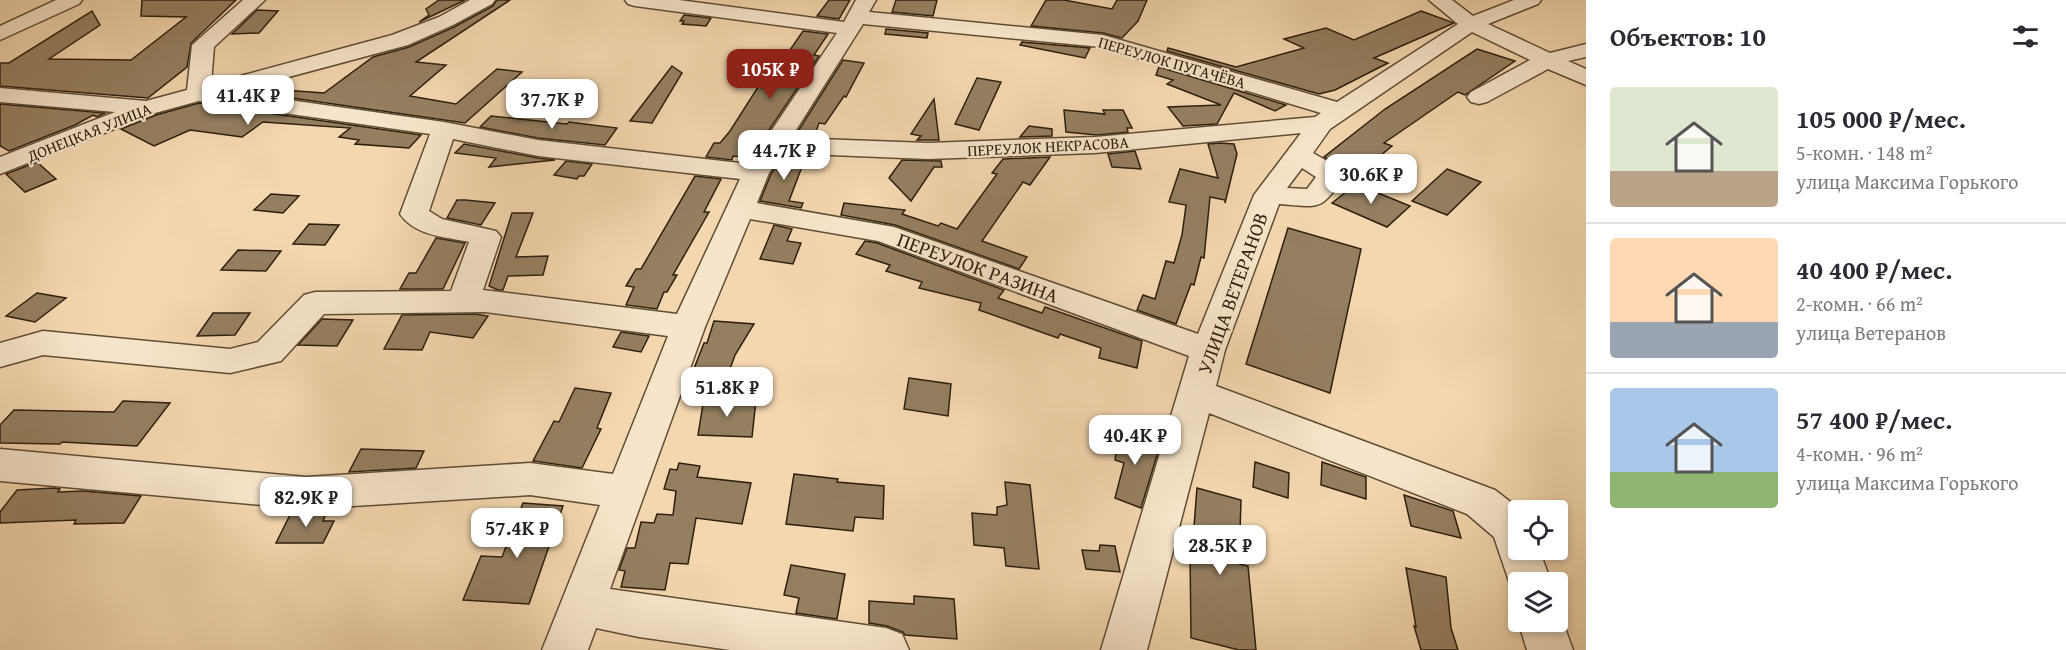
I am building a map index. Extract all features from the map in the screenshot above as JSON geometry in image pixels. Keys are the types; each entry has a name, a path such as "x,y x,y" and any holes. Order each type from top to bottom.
{"street":[{"path":"0,34 72,0"},
{"path":"255,0 203,45 198,94 444,129 538,148 756,173"},
{"name":"ДОНЕЦКАЯ УЛИЦА","path":"0,166 146,108 400,40 446,21 484,0"},
{"name":"ПЕРЕУЛОК ПУГАЧЁВА","path":"635,0 858,15 1103,41 1331,118"},
{"path":"1439,0 1471,24 1586,78"},
{"name":"УЛИЦА ВЕТЕРАНОВ","path":"1124,650 1198,394 1208,350 1268,195 1298,154 1331,118 1471,24 1531,0"},
{"path":"565,650 688,327 756,173 858,15"},
{"path":"1479,97 1547,60 1586,50"},
{"path":"0,94 146,108"},
{"name":"ПЕРЕУЛОК НЕКРАСОВА","path":"774,145 928,152 1095,145 1331,118"},
{"path":"444,129 414,214 433,226 486,237 463,301"},
{"name":"ПЕРЕУЛОК РАЗИНА","path":"740,209 884,233 1208,350"},
{"path":"0,355 43,343 230,361 269,352 315,303 485,301 688,327"},
{"path":"1198,394 1481,502 1508,532"},
{"path":"0,465 306,493 530,479 626,492"},
{"path":"582,604 639,616 886,650"},
{"path":"1544,632 1550,650"}],"building":[{"path":"142,0 236,0 191,43 187,67 148,98 0,86 0,63 9,63 92,11 100,25 49,59 131,60 186,17 141,16"},
{"path":"439,0 465,0 419,22 429,15 426,9"},
{"path":"497,0 510,0 416,62 446,65 410,96 456,104 497,69 522,72 465,123 244,91 257,88 324,93 373,57 409,47 454,27 493,6"},
{"path":"829,0 850,0 839,19 817,16"},
{"path":"896,0 937,0 933,16 892,12"},
{"path":"1046,0 1064,0 1112,9 1117,0 1147,0 1138,21 1122,38 1103,33 1031,26"},
{"path":"257,10 278,11 259,33 232,34"},
{"path":"1421,11 1454,23 1374,58 1388,63 1335,90 1319,94 1167,51 1168,48 1236,67 1304,48 1284,39 1326,28 1354,40"},
{"path":"684,15 711,18 706,26 682,24 684,21 680,21"},
{"path":"886,29 928,33 927,38 885,34"},
{"path":"803,31 828,34 814,55 819,56 750,158 733,156 732,160 706,157 714,143 720,143 730,131 758,87 764,88"},
{"path":"1022,42 1090,48 1085,58 1020,45"},
{"path":"1477,49 1515,61 1465,95 1458,92 1384,143 1392,146 1356,176 1324,157 1385,109"},
{"path":"843,60 864,63 846,97 844,96 825,124 819,123 814,137 795,136"},
{"path":"672,66 682,73 652,123 630,121"},
{"path":"1159,67 1286,105 1275,111 1234,93 1217,124 1183,126 1168,107 1221,105 1167,84 1173,80 1156,75"},
{"path":"977,78 1001,82 979,130 955,124"},
{"path":"934,99 939,140 917,140 921,136 911,134"},
{"path":"199,103 421,135 409,148 355,144 359,140 339,137 350,128 263,122 242,137 190,130 154,146 121,129 156,115"},
{"path":"0,104 105,113 97,117 93,115 75,125 9,151 0,146"},
{"path":"1064,110 1105,114 1103,110 1123,110 1132,128 1127,128 1128,132 1097,135 1066,132"},
{"path":"491,116 617,128 605,145 538,138 480,127"},
{"path":"1029,126 1052,129 1052,136 1020,137"},
{"path":"464,144 555,160 489,167 496,158 455,153"},
{"path":"1208,144 1234,144 1237,154 1225,203 1225,200 1210,197 1204,258 1201,257 1194,285 1191,284 1176,324 1137,310 1143,295 1155,299 1166,261 1174,263 1182,235 1186,205 1169,202 1180,169 1218,178"},
{"path":"1135,151 1141,169 1112,167 1108,154"},
{"path":"783,155 806,156 789,201 803,203 801,208 760,201 771,174"},
{"path":"1050,157 1030,185 1023,182 982,241 1027,257 1019,269 895,225 841,215 844,203 905,210 902,214 938,226 941,223 957,229 997,174 992,173 1003,159"},
{"path":"902,160 941,161 942,167 934,167 911,201 889,178"},
{"path":"566,161 592,164 584,176 579,176 577,179 554,175"},
{"path":"37,162 56,179 25,192 6,174"},
{"path":"1447,169 1481,182 1447,215 1412,201"},
{"path":"695,176 721,179 704,212 709,212 673,275 677,275 667,292 664,292 657,309 626,305 634,287 626,286 636,269 641,269"},
{"path":"1356,184 1410,206 1387,227 1332,203"},
{"path":"271,194 299,196 283,213 254,210"},
{"path":"457,200 495,203 481,225 447,218"},
{"path":"512,213 533,213 516,257 548,256 543,275 508,276 503,290 498,290 489,286"},
{"path":"309,224 339,225 325,245 293,244"},
{"path":"774,225 792,229 787,241 801,243 793,264 760,259"},
{"path":"1288,228 1361,249 1330,393 1246,364"},
{"path":"436,238 465,243 443,289 400,289 409,273 416,273"},
{"path":"865,241 877,243 1004,290 998,298 1042,313 1045,307 1142,341 1137,368 1099,358 1101,348 1060,334 1058,338 979,310 981,303 919,288 922,282 886,271 890,265 856,254"},
{"path":"238,250 281,251 266,271 221,270"},
{"path":"37,293 66,298 35,322 6,316"},
{"path":"213,313 250,313 235,335 197,336"},
{"path":"474,314 488,316 473,338 430,332 422,350 384,349 402,315"},
{"path":"322,319 353,320 337,346 298,345"},
{"path":"714,321 754,324 735,355 721,394 686,389 704,343 707,343"},
{"path":"621,332 649,336 641,352 613,347"},
{"path":"909,378 951,384 948,416 904,409"},
{"path":"575,388 611,393 597,428 601,429 582,468 533,461 554,421 559,422"},
{"path":"704,398 756,400 752,437 698,435"},
{"path":"123,401 170,403 137,446 62,442 60,444 0,443 0,425 14,410 114,412"},
{"path":"1119,430 1161,442 1141,508 1115,498 1124,463 1115,460"},
{"path":"361,449 424,451 416,468 349,472"},
{"path":"1255,462 1289,473 1288,498 1253,487"},
{"path":"1322,462 1366,477 1366,499 1321,485"},
{"path":"679,463 700,466 697,477 751,483 742,524 696,518 688,564 670,563 665,590 621,587 625,571 619,570 627,548 635,548 641,522 654,523 657,514 673,515 676,491 664,489 670,469 677,470"},
{"path":"794,474 838,479 837,482 884,486 883,519 855,517 853,531 786,524"},
{"path":"1005,482 1030,485 1039,569 1006,566 1004,548 974,545 972,513 997,515 997,507 1007,505"},
{"path":"1197,488 1241,500 1239,564 1248,566 1256,650 1239,650 1191,638 1190,552 1192,552"},
{"path":"60,489 58,492 84,491 141,496 124,523 74,524 76,520 0,523 0,512 17,490"},
{"path":"1404,495 1453,511 1461,538 1411,526"},
{"path":"523,503 563,506 529,604 463,600 481,556 502,557"},
{"path":"292,511 327,511 323,521 334,521 323,543 276,543"},
{"path":"1100,545 1115,546 1120,572 1086,569 1082,550 1099,551"},
{"path":"791,565 845,574 837,619 796,613 799,598 784,595"},
{"path":"1406,568 1446,577 1451,628 1458,650 1421,650 1414,626 1416,627"},
{"path":"914,596 954,599 957,639 905,635 887,626 869,623 869,601 914,604"}]}
